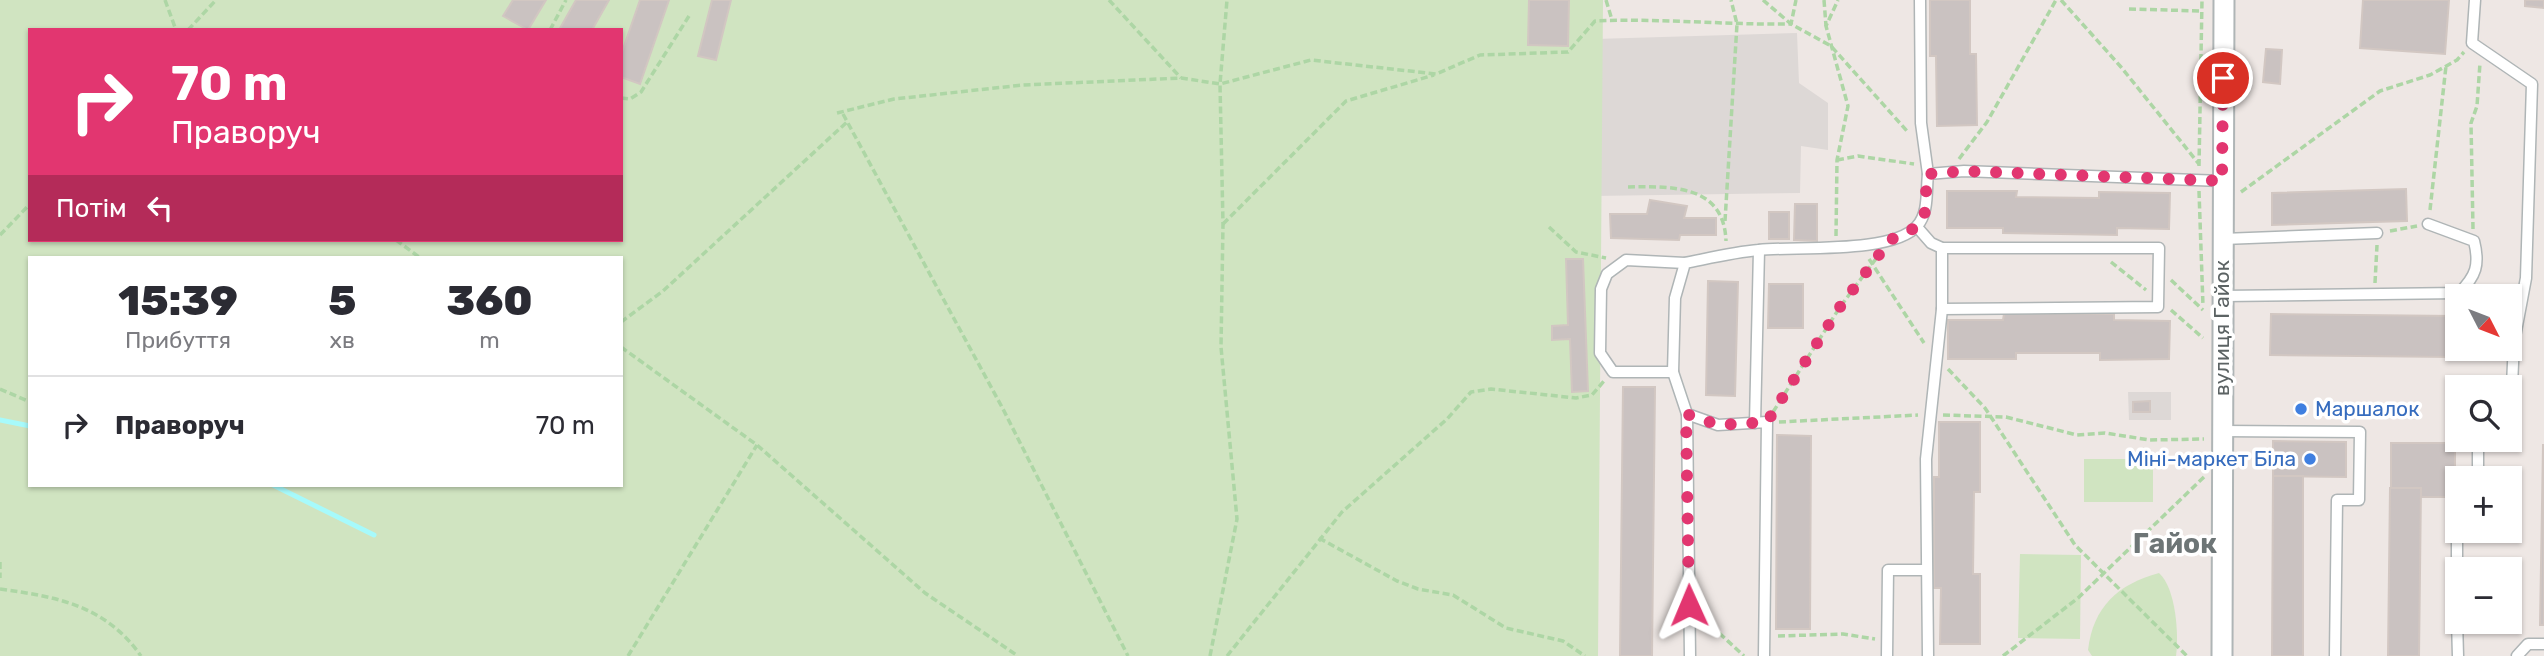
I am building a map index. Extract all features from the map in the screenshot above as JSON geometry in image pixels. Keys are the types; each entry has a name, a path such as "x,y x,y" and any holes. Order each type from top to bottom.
{"street":[{"name":"вулиця Гайок","path":"2222,656 2213,435 2222,296 2224,0"}],"lane":[{"path":"1673,372 1613,372 1600,354 1601,289 1607,274 1626,260 1685,263 1759,250 1859,244 1890,240 1917,227 1925,212 1927,170 1923,148 1920,0"},
{"path":"2475,0 2476,46 2532,84 2526,278 2514,342 2512,375"},
{"path":"1927,170 2222,181"},
{"path":"2222,296 2459,293 2474,278 2479,260 2474,241 2428,224"},
{"path":"1917,227 1931,243 1942,248 2159,248 2158,307 1942,309"},
{"path":"2222,239 2377,233"},
{"path":"1928,656 1925,570 1926,459 1933,415 1942,309 1942,248"},
{"path":"1755,423 1759,250"},
{"path":"1685,263 1675,298 1673,372 1686,414 1690,656"},
{"path":"1686,414 1718,425 1767,422 1764,656"},
{"path":"2213,435 2360,432 2359,500 2337,500 2335,656"},
{"path":"1887,656 1888,570 1925,570"},
{"path":"2457,634 2458,656"},
{"path":"2517,656 2528,644 2544,644"}],"path":[{"path":"165,0 175,28"},
{"path":"190,28 216,0"},
{"path":"551,28 566,0"},
{"path":"1110,0 1181,78"},
{"path":"1210,656 1237,519 1221,347 1223,224 1220,84 1227,0"},
{"path":"1606,0 1612,20"},
{"path":"1727,254 1725,221 1737,24 1731,0"},
{"path":"1763,0 1791,24 1831,46 1923,148"},
{"path":"1791,24 1796,0"},
{"path":"1824,0 1826,26 1848,106 1837,160 1836,246"},
{"path":"1826,26 1838,0"},
{"path":"1948,172 1987,122 2059,0 2120,67 2199,165"},
{"path":"2129,9 2202,11"},
{"path":"623,98 630,99 641,92 689,16"},
{"path":"1223,224 1346,102 1436,74 1480,55 1568,52 1595,21 1678,19 1737,24 1791,24"},
{"path":"2241,191 2380,91 2430,75 2476,46"},
{"path":"2474,241 2471,123 2477,106 2476,46"},
{"path":"837,113 843,114 894,99 960,90 1181,78 1220,84 1311,60 1436,74"},
{"path":"2375,295 2377,233 2428,224 2446,66"},
{"path":"843,114 1003,409 1128,656"},
{"path":"623,321 663,291 847,122"},
{"path":"1837,160 1858,156 1875,157 1927,170"},
{"path":"1628,187 1673,187 1693,193 1718,208 1725,221"},
{"path":"0,235 28,206"},
{"path":"1549,226 1576,252 1626,260"},
{"path":"1767,422 1840,307 1890,240"},
{"path":"399,242 418,256"},
{"path":"1859,244 1923,343 1990,416 2076,545 2188,656"},
{"path":"2159,269 2203,310"},
{"path":"623,348 757,445 925,593 1018,656"},
{"path":"1227,656 1342,512 1447,419 1471,392 1491,389 1576,398 1592,395 1613,372"},
{"path":"0,389 28,401"},
{"path":"1767,422 1933,415 1990,416 2006,417 2077,435 2105,433 2150,440 2213,435"},
{"path":"628,656 757,445"},
{"path":"2003,656 2078,598 2206,476"},
{"path":"1319,538 1397,581 1418,589 1453,595 1506,628 1563,640 1585,656"},
{"path":"0,562 0,578"},
{"path":"0,589 53,596 85,607 101,617 141,656"},
{"path":"1689,605 1744,656"},
{"path":"1763,636 1843,634 1887,641"}],"shaded area":[{"path":"1797,33 1799,83 1828,103 1828,150 1801,146 1800,193 1520,197 1595,39"},
{"path":"2128,392 2171,392 2171,420 2129,420"}],"green space":[{"path":"0,0 1603,0 1598,656 0,656"},
{"path":"2084,459 2153,459 2153,502 2084,502"},
{"path":"2020,554 2081,555 2080,639 2018,638"},
{"path":"2159,573 2165,580 2173,600 2176,656 2092,656 2088,650 2095,621 2110,600 2131,584"}],"building":[{"path":"513,0 546,0 529,28 503,16"},
{"path":"576,0 609,0 593,28 560,28"},
{"path":"640,0 669,0 640,84 623,78 623,49"},
{"path":"712,0 731,0 716,60 698,56"},
{"path":"1529,0 1569,0 1568,46 1528,45"},
{"path":"1930,0 1970,0 1970,54 1976,54 1977,125 1937,126 1936,56 1930,56"},
{"path":"2363,0 2449,0 2445,54 2360,48"},
{"path":"2525,0 2544,0 2544,8 2525,6"},
{"path":"2266,49 2282,50 2280,84 2263,82"},
{"path":"2406,189 2407,221 2272,225 2272,193"},
{"path":"1947,191 2017,191 2016,197 2099,198 2099,192 2170,193 2169,229 2117,228 2117,235 2003,233 2003,228 1947,228"},
{"path":"1650,200 1687,206 1684,218 1716,218 1716,235 1680,235 1679,240 1611,238 1610,214 1647,214"},
{"path":"1795,204 1817,204 1817,241 1794,240"},
{"path":"1769,212 1789,212 1789,239 1769,239"},
{"path":"1566,259 1583,259 1588,391 1572,392 1570,339 1552,340 1552,326 1568,325"},
{"path":"1708,281 1738,282 1735,396 1706,395"},
{"path":"1769,284 1803,284 1803,328 1768,328"},
{"path":"2004,314 2114,314 2114,320 2170,321 2169,359 2100,360 2100,353 2016,353 2016,359 1948,359 1948,320 2003,320"},
{"path":"2271,314 2445,316 2445,357 2270,355"},
{"path":"1623,387 1655,387 1652,656 1620,656"},
{"path":"2150,401 2150,412 2133,412 2133,402"},
{"path":"1939,422 1980,422 1980,492 1974,492 1973,574 1980,574 1980,644 1940,644 1941,588 1934,588 1934,477 1939,477"},
{"path":"1777,435 1811,436 1810,629 1776,629"},
{"name":"Міні-маркет Біла","path":"2273,441 2346,442 2346,477 2273,476"},
{"path":"2391,443 2445,443 2445,452 2455,452 2455,466 2445,466 2445,497 2421,497 2421,488 2391,488"},
{"path":"2543,445 2544,625 2540,625"},
{"path":"2273,476 2303,476 2303,656 2272,656"},
{"path":"2390,488 2421,488 2419,656 2388,656"}],"waterway":[{"path":"0,420 28,426"},
{"path":"277,487 374,535"}],"place":[{"name":"Маршалок","path":"2301,409"},
{"name":"Міні-маркет Біла","path":"2310,459"}],"district":[{"name":"Гайок","path":"2175,543"}],"route":[{"path":"1689,605 1686,414 1718,425 1767,422 1840,307 1890,240 1917,227 1925,212 1927,174 1964,171 2222,181 2223,78"}]}
